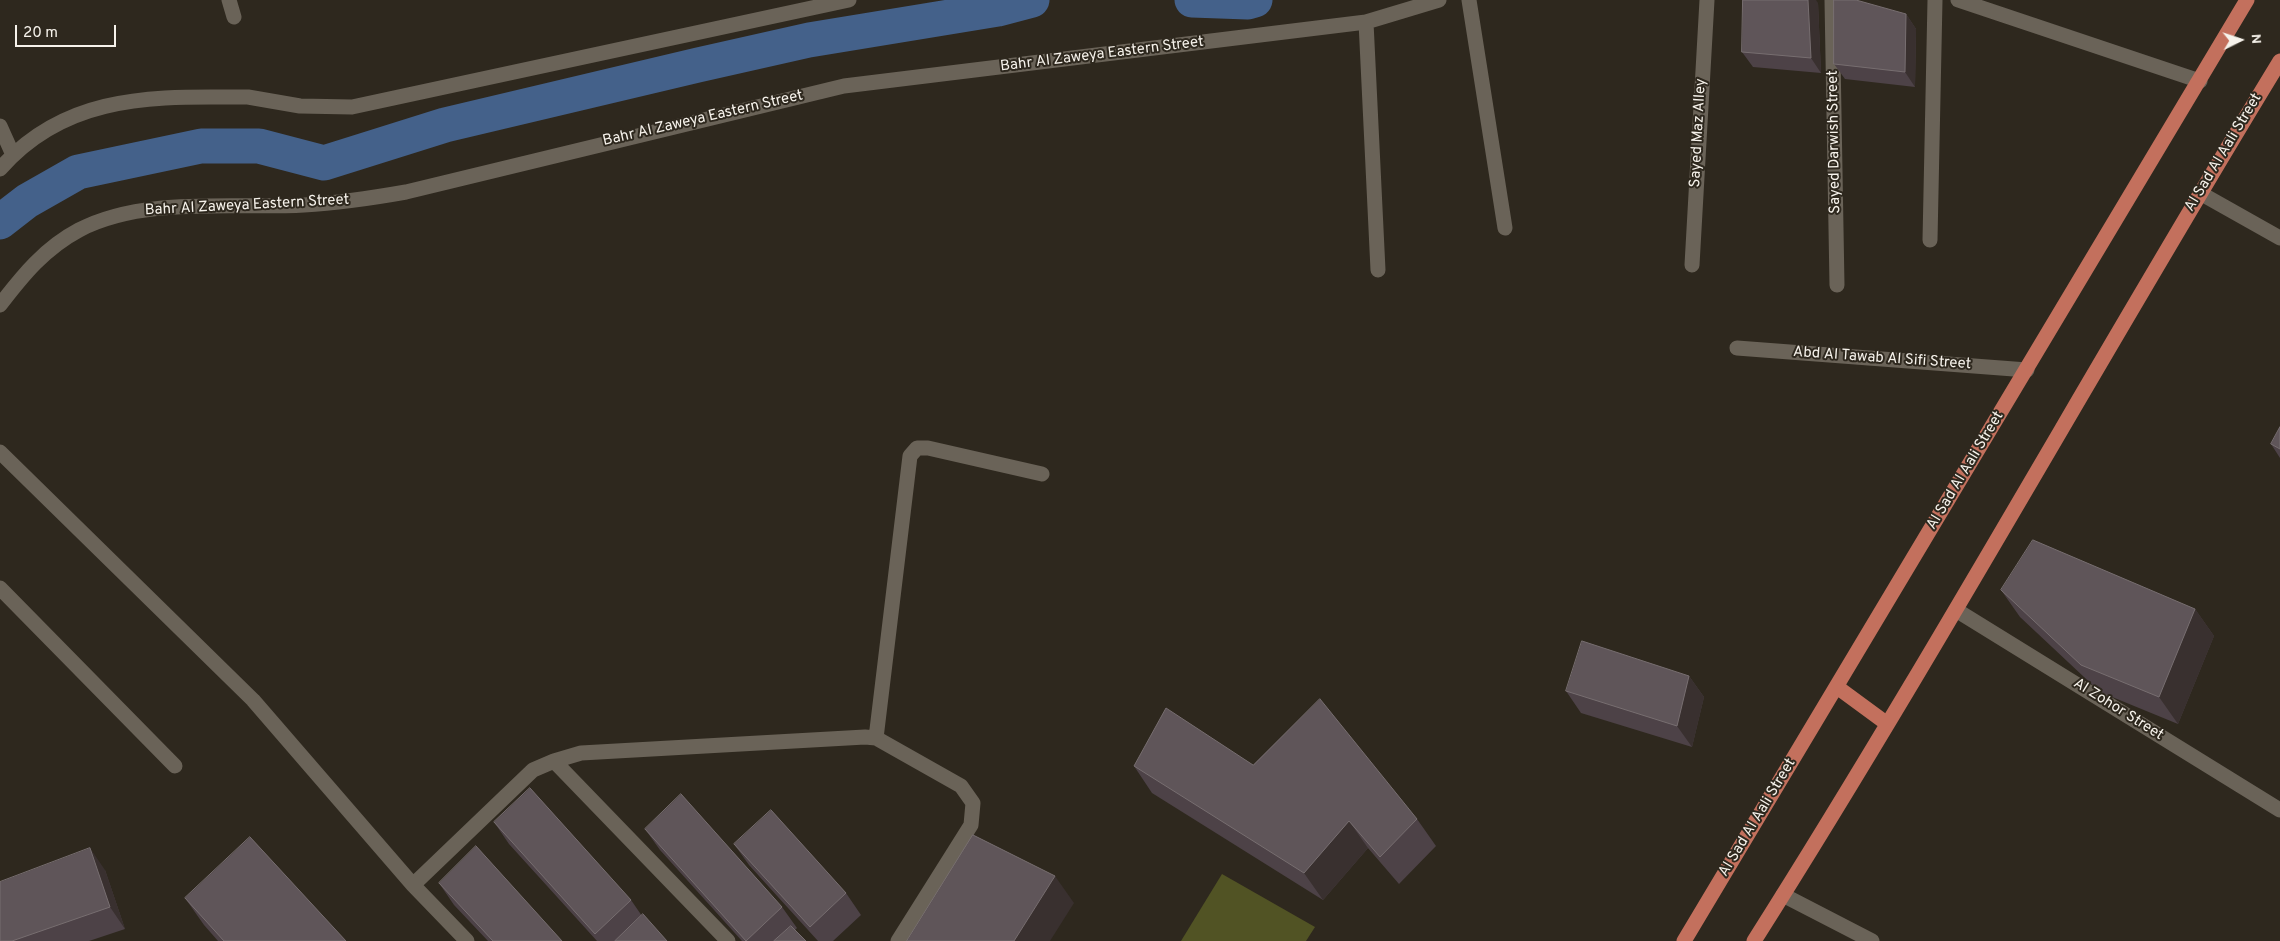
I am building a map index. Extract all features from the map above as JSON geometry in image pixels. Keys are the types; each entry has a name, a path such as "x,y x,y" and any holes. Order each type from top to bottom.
{"main road":[{"name":"Al Sad Al Aali Street","path":"1684,941 2247,0"},
{"name":"Al Sad Al Aali Street","path":"1754,941 1956,610 2200,193 2280,61"},
{"path":"1837,688 1886,723"}],"street":[{"path":"229,0 234,17"},
{"path":"0,170 33,137 57,123 82,112 109,104 229,96 300,106 352,106 849,0"},
{"name":"Bahr Al Zaweya Eastern Street","path":"0,305 19,279 37,260 58,243 103,220 129,212 154,209 304,205 356,200 406,192 844,86 1366,22 1438,0"},
{"path":"1469,0 1504,228"},
{"name":"Sayed Maz Alley","path":"1692,265 1707,0"},
{"name":"Sayed Darwish Street","path":"1832,0 1837,285"},
{"path":"1930,240 1935,0"},
{"path":"1958,0 2200,81"},
{"path":"1366,22 1378,270"},
{"path":"0,126 13,155"},
{"path":"2200,193 2280,238"},
{"name":"Abd Al Tawab Al Sifi Street","path":"1737,348 2027,370"},
{"path":"876,738 910,456 917,448 928,448 1042,474"},
{"path":"0,452 253,700 413,885 467,941"},
{"path":"0,588 175,766"},
{"name":"Al Zohor Street","path":"1956,610 2280,810"},
{"path":"413,885 533,770 554,760 581,753 876,738 961,786 972,803 971,825 898,941"},
{"path":"554,760 728,941"},
{"path":"1783,895 1872,941"}],"green space":[{"path":"1222,874 1315,927 1306,941 1181,941"}],"building":[{"path":"1743,0 1808,0 1811,58 1742,52"},
{"path":"1834,0 1856,0 1906,14 1905,72 1834,64"},
{"path":"2280,427 2280,449 2271,444"},
{"path":"2033,540 2195,609 2159,697 2081,665 2001,590"},
{"path":"1582,641 1689,676 1677,726 1566,691"},
{"path":"1320,699 1417,819 1380,857 1349,821 1304,873 1134,766 1166,708 1253,765"},
{"path":"530,788 631,900 595,934 494,822"},
{"path":"681,794 782,907 746,941 645,829"},
{"path":"771,810 846,893 810,927 734,844"},
{"path":"973,835 1055,876 1014,941 907,941"},
{"path":"250,837 346,941 224,941 185,898"},
{"path":"476,846 562,941 493,941 439,883"},
{"path":"90,848 110,907 12,941 0,941 0,882"},
{"path":"643,914 667,941 615,941"},
{"path":"791,926 806,941 774,941"}],"waterway":[{"path":"0,222 27,201 78,172 201,146 259,146 324,163 445,125 698,65 809,40 998,9 1032,0"},
{"path":"1192,0 1248,2 1255,0"}]}
